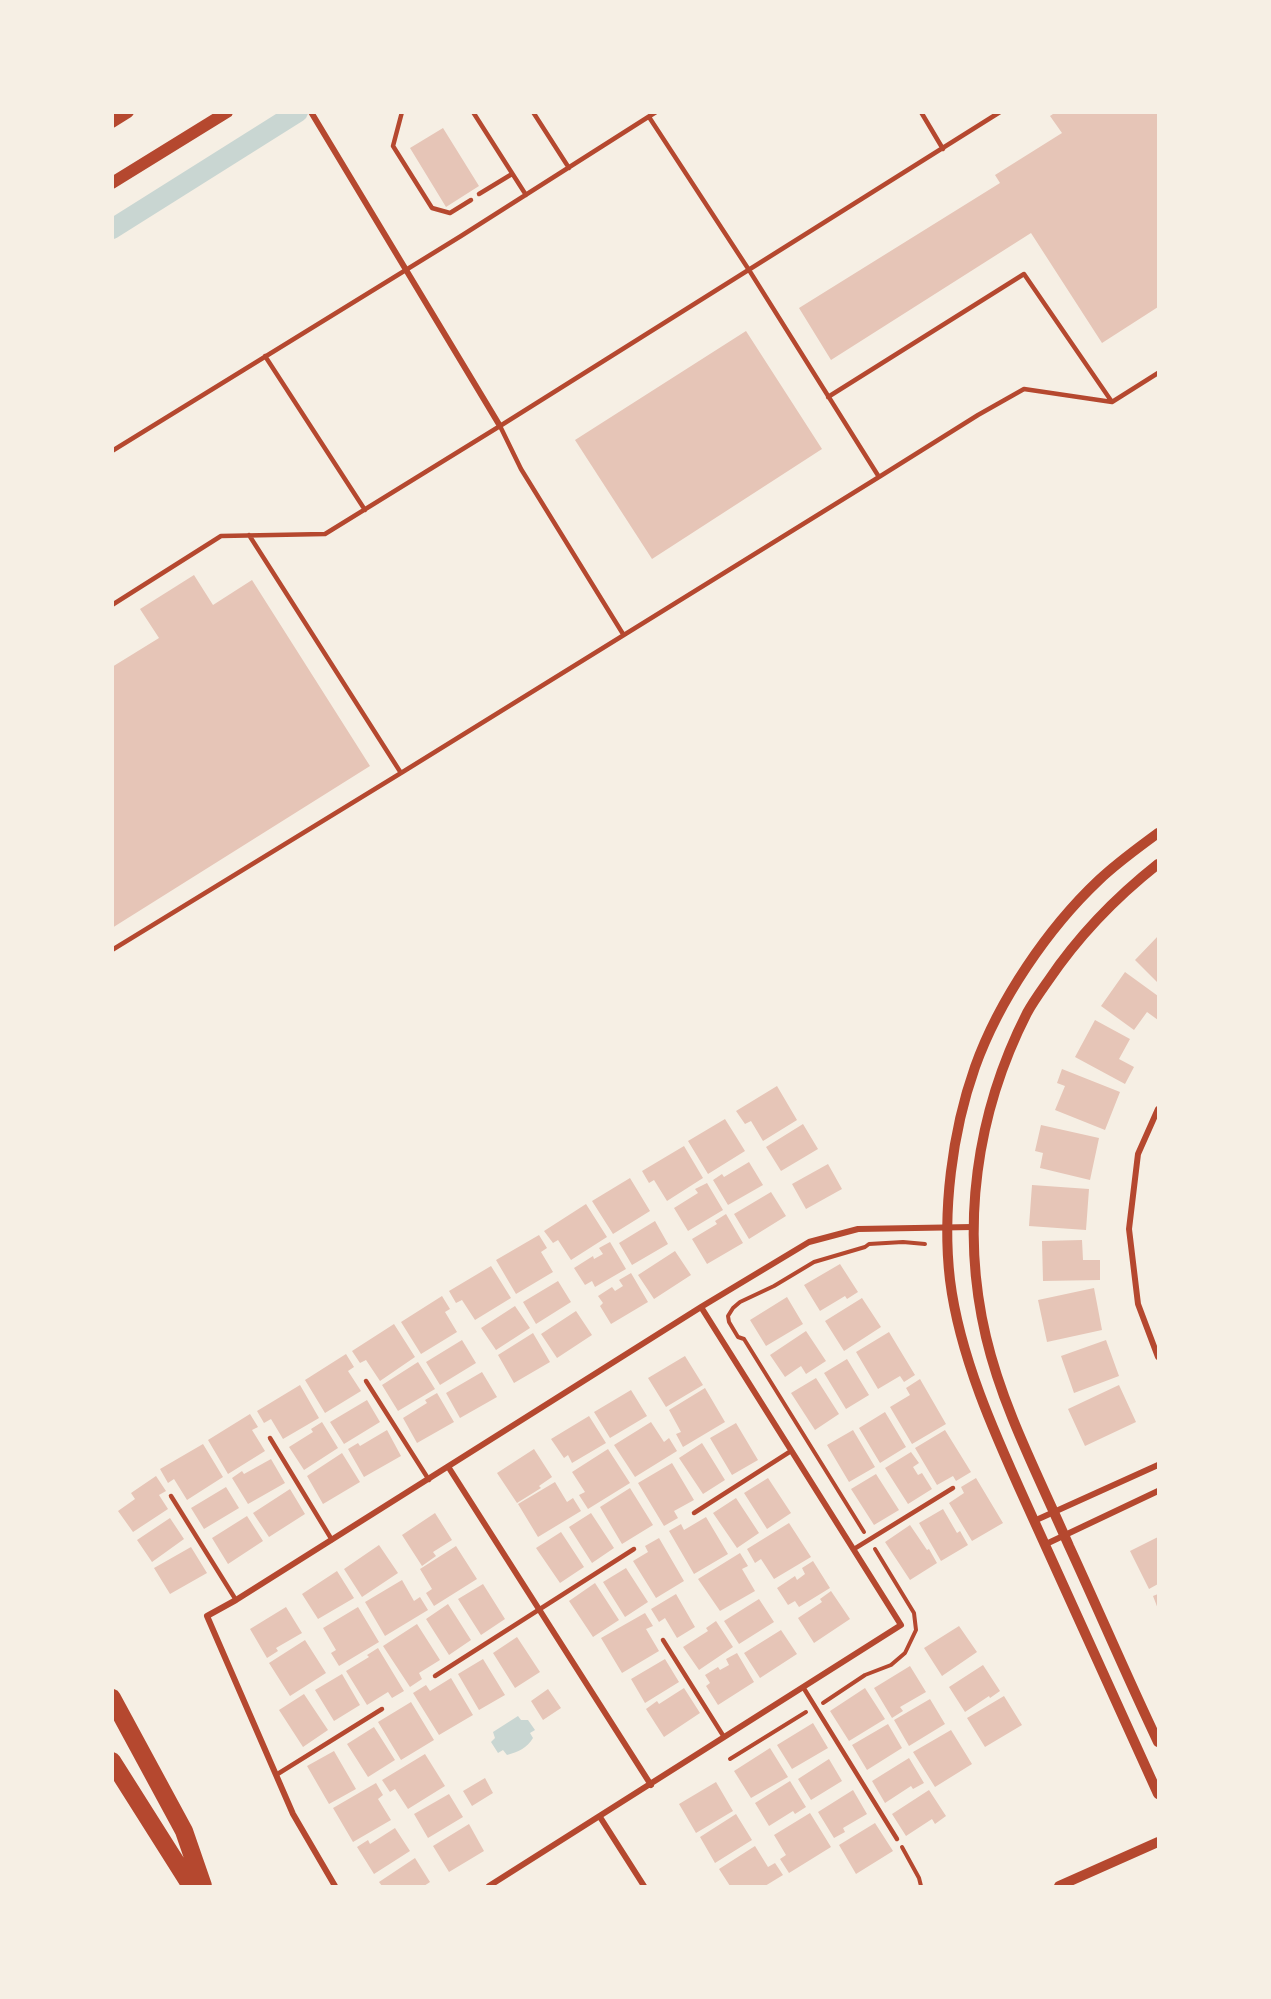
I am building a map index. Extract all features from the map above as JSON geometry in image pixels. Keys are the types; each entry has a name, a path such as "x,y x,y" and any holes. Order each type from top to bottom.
{"highway":[{"path":"112,1698 184,1831 203,1887"},
{"path":"112,1761 191,1887"}],"main road":[{"path":"112,122 128,112"},
{"path":"112,183 227,112"}],"street":[{"path":"311,112 500,426"},
{"path":"1158,833 1100,880 1069,911 1021,976 990,1032 975,1068 965,1102 950,1176 948,1228 950,1281 964,1347 992,1423 1044,1545 1158,1794"},
{"path":"1158,864 1120,895 1067,953 1028,1012 989,1110 980,1145 972,1227 975,1273 987,1339 1012,1415 1158,1742"},
{"path":"1158,1109 1138,1154 1129,1229 1138,1304 1158,1357"},
{"path":"334,1887 293,1814 207,1616 449,1468 701,1307 809,1242 858,1230 972,1227"},
{"path":"489,1887 901,1625 701,1307"},
{"path":"1034,1521 1158,1465"},
{"path":"449,1468 651,1785"},
{"path":"1044,1545 1158,1491"},
{"path":"600,1816 644,1887"},
{"path":"1059,1887 1158,1842"}],"lane":[{"path":"402,112 393,146 432,208 450,213 471,200"},
{"path":"473,112 526,195"},
{"path":"533,112 569,168"},
{"path":"112,451 656,112"},
{"path":"921,112 943,149"},
{"path":"112,604 221,536 325,534 1000,112"},
{"path":"649,117 749,270 879,477"},
{"path":"479,194 512,174"},
{"path":"828,397 1024,274 1112,402"},
{"path":"265,356 365,510"},
{"path":"112,950 978,415 1024,389 1112,402 1158,373"},
{"path":"500,426 521,470 623,634"},
{"path":"249,536 401,773"},
{"path":"366,1381 429,1480"},
{"path":"270,1437 332,1540"},
{"path":"694,1513 790,1451"},
{"path":"854,1549 953,1488"},
{"path":"171,1496 236,1600"},
{"path":"435,1676 634,1549"},
{"path":"663,1640 724,1737"},
{"path":"803,1687 897,1839"},
{"path":"276,1775 382,1709"}],"path":[{"path":"897,1839 919,1878 921,1887"}],"shaded area":[{"path":"518,1716 521,1720 528,1720 535,1730 530,1733 533,1738 518,1751 507,1755 503,1750 498,1753 491,1742 495,1738 493,1732"}],"building":[{"path":"1056,112 1158,112 1158,307 1102,343 1031,233 831,360 799,308 1000,183 995,175 1062,133 1050,116"},
{"path":"443,128 479,186 446,207 410,148"},
{"path":"746,331 822,449 652,559 575,440"},
{"path":"194,575 213,605 252,580 370,766 112,928 112,667 159,638 140,609"},
{"path":"1158,936 1158,983 1135,960"},
{"path":"1125,972 1158,996 1158,1020 1147,1012 1134,1030 1101,1006"},
{"path":"1095,1020 1130,1039 1119,1059 1134,1067 1125,1084 1075,1057"},
{"path":"1062,1069 1120,1092 1105,1130 1055,1110 1065,1086 1057,1083"},
{"path":"777,1086 797,1120 763,1141 751,1121 745,1124 736,1111"},
{"path":"725,1119 745,1151 708,1174 688,1141"},
{"path":"803,1124 818,1149 781,1171 766,1147"},
{"path":"1041,1125 1099,1138 1090,1180 1040,1168 1043,1153 1035,1151"},
{"path":"684,1146 703,1178 667,1201 654,1180 649,1183 642,1171"},
{"path":"749,1162 763,1185 728,1205 713,1180 722,1174 724,1177"},
{"path":"828,1164 842,1189 806,1209 792,1184"},
{"path":"630,1178 650,1211 613,1234 592,1201"},
{"path":"707,1183 723,1210 688,1231 674,1208 698,1193 695,1189"},
{"path":"1032,1185 1089,1189 1086,1230 1029,1226"},
{"path":"771,1192 786,1216 749,1239 734,1214"},
{"path":"586,1204 607,1237 571,1260 558,1240 553,1243 544,1231"},
{"path":"726,1214 743,1243 707,1264 692,1239 717,1224 715,1221"},
{"path":"655,1221 668,1244 632,1265 619,1243"},
{"path":"539,1235 547,1248 541,1252 553,1272 516,1294 496,1260"},
{"path":"1082,1240 1083,1260 1100,1260 1100,1280 1043,1281 1042,1241"},
{"path":"610,1242 626,1269 595,1287 592,1281 585,1285 574,1268 593,1256 594,1259 603,1254 599,1248"},
{"path":"675,1251 691,1275 654,1299 638,1275"},
{"path":"840,1264 858,1292 847,1299 845,1296 820,1311 804,1285"},
{"path":"491,1266 511,1298 475,1320 462,1300 456,1303 449,1291"},
{"path":"631,1273 648,1302 611,1324 600,1306 603,1303 598,1296 612,1287 615,1291 623,1286 619,1280"},
{"path":"558,1281 571,1302 536,1324 523,1302"},
{"path":"1094,1288 1102,1330 1047,1342 1038,1300"},
{"path":"442,1296 450,1309 445,1312 457,1332 421,1354 401,1322"},
{"path":"787,1297 803,1324 766,1346 750,1320"},
{"path":"862,1298 881,1327 844,1351 825,1321"},
{"path":"515,1306 530,1328 496,1350 481,1328"},
{"path":"576,1311 592,1335 557,1358 541,1334"},
{"path":"394,1324 415,1357 380,1381 366,1360 360,1363 352,1351"},
{"path":"806,1331 826,1361 806,1374 801,1366 785,1377 770,1355"},
{"path":"889,1332 915,1375 904,1382 900,1376 878,1389 856,1352"},
{"path":"533,1333 550,1362 514,1383 498,1355"},
{"path":"462,1340 476,1363 440,1385 426,1362"},
{"path":"1106,1340 1119,1376 1074,1393 1061,1356"},
{"path":"346,1354 354,1367 348,1371 361,1391 325,1413 305,1380"},
{"path":"685,1356 703,1385 666,1407 648,1378"},
{"path":"847,1359 869,1395 846,1409 824,1373"},
{"path":"418,1362 435,1389 398,1411 382,1385"},
{"path":"482,1372 497,1397 460,1418 446,1393"},
{"path":"816,1378 839,1414 815,1430 791,1393"},
{"path":"920,1379 946,1424 912,1444 890,1407 910,1395 906,1388"},
{"path":"300,1385 319,1418 283,1439 271,1419 264,1423 257,1411"},
{"path":"1119,1385 1136,1422 1085,1446 1068,1409"},
{"path":"705,1388 725,1422 683,1447 676,1434 681,1432 669,1410"},
{"path":"631,1390 647,1416 610,1438 594,1412"},
{"path":"437,1393 454,1422 417,1443 403,1418 427,1403 425,1400"},
{"path":"367,1400 380,1422 344,1444 330,1422"},
{"path":"885,1412 906,1447 880,1463 859,1428"},
{"path":"250,1414 258,1427 252,1430 265,1451 228,1474 208,1440"},
{"path":"589,1416 606,1443 572,1463 568,1455 564,1458 551,1439"},
{"path":"322,1422 338,1448 304,1470 289,1447 313,1432 311,1429"},
{"path":"651,1422 664,1442 669,1438 677,1451 635,1477 614,1445"},
{"path":"736,1423 758,1460 732,1475 710,1438"},
{"path":"387,1430 401,1456 364,1477 348,1449 358,1443 360,1446"},
{"path":"853,1430 875,1467 849,1482 827,1445"},
{"path":"945,1430 971,1472 956,1481 953,1476 937,1485 915,1448"},
{"path":"702,1443 725,1480 703,1494 679,1458"},
{"path":"203,1444 223,1477 187,1500 174,1479 168,1483 160,1469"},
{"path":"534,1449 552,1477 539,1486 541,1488 517,1503 497,1473"},
{"path":"608,1449 630,1483 588,1509 579,1495 585,1492 572,1472"},
{"path":"911,1452 919,1463 913,1467 918,1475 922,1473 932,1489 908,1504 885,1468"},
{"path":"342,1453 360,1482 323,1504 307,1476"},
{"path":"271,1459 285,1483 248,1504 232,1478 242,1471 244,1474"},
{"path":"672,1463 694,1500 674,1511 678,1518 664,1526 638,1483"},
{"path":"876,1474 899,1510 874,1525 851,1489"},
{"path":"156,1476 166,1491 159,1495 168,1509 133,1532 118,1511 135,1499 131,1493"},
{"path":"768,1478 791,1513 767,1529 744,1493"},
{"path":"976,1478 1003,1523 972,1541 949,1503 964,1493 961,1487"},
{"path":"555,1482 567,1502 573,1498 581,1511 538,1537 518,1504"},
{"path":"226,1487 239,1508 204,1529 191,1508"},
{"path":"630,1488 653,1525 622,1544 600,1507"},
{"path":"290,1489 305,1514 269,1537 253,1513"},
{"path":"736,1498 759,1533 737,1548 713,1513"},
{"path":"943,1509 957,1533 960,1531 968,1545 941,1561 919,1523"},
{"path":"435,1513 452,1540 433,1552 436,1556 422,1566 402,1535"},
{"path":"591,1513 614,1548 592,1563 569,1527"},
{"path":"247,1516 263,1541 228,1564 212,1538"},
{"path":"706,1517 728,1554 694,1574 669,1531 681,1524 684,1530"},
{"path":"170,1518 184,1539 152,1562 137,1540"},
{"path":"789,1523 811,1557 774,1579 761,1559 755,1563 747,1549"},
{"path":"910,1525 937,1563 910,1580 885,1542"},
{"path":"561,1532 584,1567 560,1583 536,1548"},
{"path":"1158,1537 1158,1584 1149,1589 1130,1551"},
{"path":"659,1538 684,1581 656,1598 633,1561 648,1552 645,1546"},
{"path":"379,1545 398,1573 362,1597 344,1569"},
{"path":"456,1546 477,1579 434,1606 426,1593 432,1589 420,1569"},
{"path":"191,1547 207,1573 170,1594 154,1568"},
{"path":"740,1553 748,1566 742,1569 755,1591 720,1611 698,1579"},
{"path":"813,1561 830,1588 799,1607 795,1601 788,1605 777,1588 795,1576 797,1580 805,1574 802,1568"},
{"path":"626,1568 648,1602 625,1617 603,1582"},
{"path":"337,1571 354,1598 318,1619 302,1594"},
{"path":"402,1580 414,1601 420,1597 428,1610 385,1636 365,1602"},
{"path":"595,1583 619,1620 593,1637 569,1601"},
{"path":"483,1584 505,1619 481,1635 458,1599"},
{"path":"831,1591 850,1619 814,1643 798,1618 822,1602 820,1599"},
{"path":"676,1594 695,1627 677,1638 665,1618 659,1622 651,1609"},
{"path":"1158,1594 1158,1609 1153,1596"},
{"path":"759,1599 774,1622 739,1644 724,1621"},
{"path":"448,1604 471,1640 449,1655 426,1619"},
{"path":"286,1607 302,1633 276,1648 278,1651 267,1658 250,1629"},
{"path":"358,1607 379,1642 339,1666 331,1653 336,1650 323,1628"},
{"path":"645,1613 653,1626 646,1629 659,1651 622,1673 601,1638"},
{"path":"716,1621 733,1647 699,1670 683,1647 708,1631 706,1628"},
{"path":"417,1624 440,1660 419,1673 422,1679 410,1687 383,1646"},
{"path":"959,1626 977,1652 942,1676 924,1648"},
{"path":"781,1630 797,1654 760,1678 744,1653"},
{"path":"517,1637 540,1672 515,1688 493,1653"},
{"path":"305,1640 326,1673 290,1696 269,1663"},
{"path":"378,1648 404,1691 392,1698 388,1692 367,1705 346,1671 369,1657 367,1655"},
{"path":"737,1653 754,1682 718,1705 706,1686 710,1683 705,1675 718,1667 720,1670 729,1665 726,1659"},
{"path":"483,1659 505,1695 479,1710 458,1674"},
{"path":"665,1659 679,1682 645,1703 631,1679"},
{"path":"983,1665 1000,1691 965,1712 949,1687"},
{"path":"910,1666 926,1692 900,1707 903,1711 892,1718 874,1688"},
{"path":"342,1674 360,1705 334,1721 315,1690"},
{"path":"451,1678 473,1715 439,1735 413,1693 426,1685 430,1691"},
{"path":"684,1688 700,1713 664,1737 646,1709 657,1701 659,1704"},
{"path":"865,1688 885,1719 849,1741 830,1711"},
{"path":"548,1689 561,1708 543,1720 531,1701"},
{"path":"304,1694 328,1730 303,1747 279,1710"},
{"path":"1004,1696 1022,1725 985,1747 967,1718"},
{"path":"930,1699 945,1724 909,1746 894,1720"},
{"path":"411,1702 434,1740 401,1760 378,1722"},
{"path":"813,1723 828,1748 792,1769 777,1745"},
{"path":"888,1724 902,1748 867,1770 852,1745"},
{"path":"374,1727 395,1760 368,1777 347,1744"},
{"path":"951,1730 972,1764 935,1787 913,1752"},
{"path":"770,1748 788,1777 751,1798 734,1771"},
{"path":"334,1751 356,1789 329,1804 307,1766"},
{"path":"425,1754 445,1786 408,1809 395,1789 390,1792 382,1780"},
{"path":"909,1758 924,1783 913,1789 911,1786 885,1803 872,1781"},
{"path":"829,1759 842,1781 811,1800 798,1779"},
{"path":"485,1778 493,1793 472,1806 463,1791"},
{"path":"790,1781 806,1807 795,1814 793,1811 769,1826 755,1803"},
{"path":"716,1782 733,1811 696,1833 679,1804"},
{"path":"376,1783 383,1795 378,1799 391,1820 353,1842 333,1808"},
{"path":"853,1790 867,1814 843,1828 845,1832 834,1838 818,1812"},
{"path":"929,1790 946,1816 935,1824 932,1819 906,1836 892,1814"},
{"path":"449,1794 463,1817 428,1838 414,1814"},
{"path":"810,1813 831,1847 789,1873 780,1859 786,1855 774,1835"},
{"path":"736,1814 752,1840 715,1863 700,1837"},
{"path":"875,1823 893,1851 856,1874 839,1845"},
{"path":"469,1824 484,1851 449,1872 433,1846"},
{"path":"395,1828 410,1851 374,1874 357,1847 368,1840 370,1844"},
{"path":"755,1846 768,1867 775,1863 783,1875 765,1886 730,1886 719,1869"},
{"path":"415,1858 430,1882 424,1886 382,1886 379,1882"}],"waterway":[{"path":"112,229 298,112"}]}
